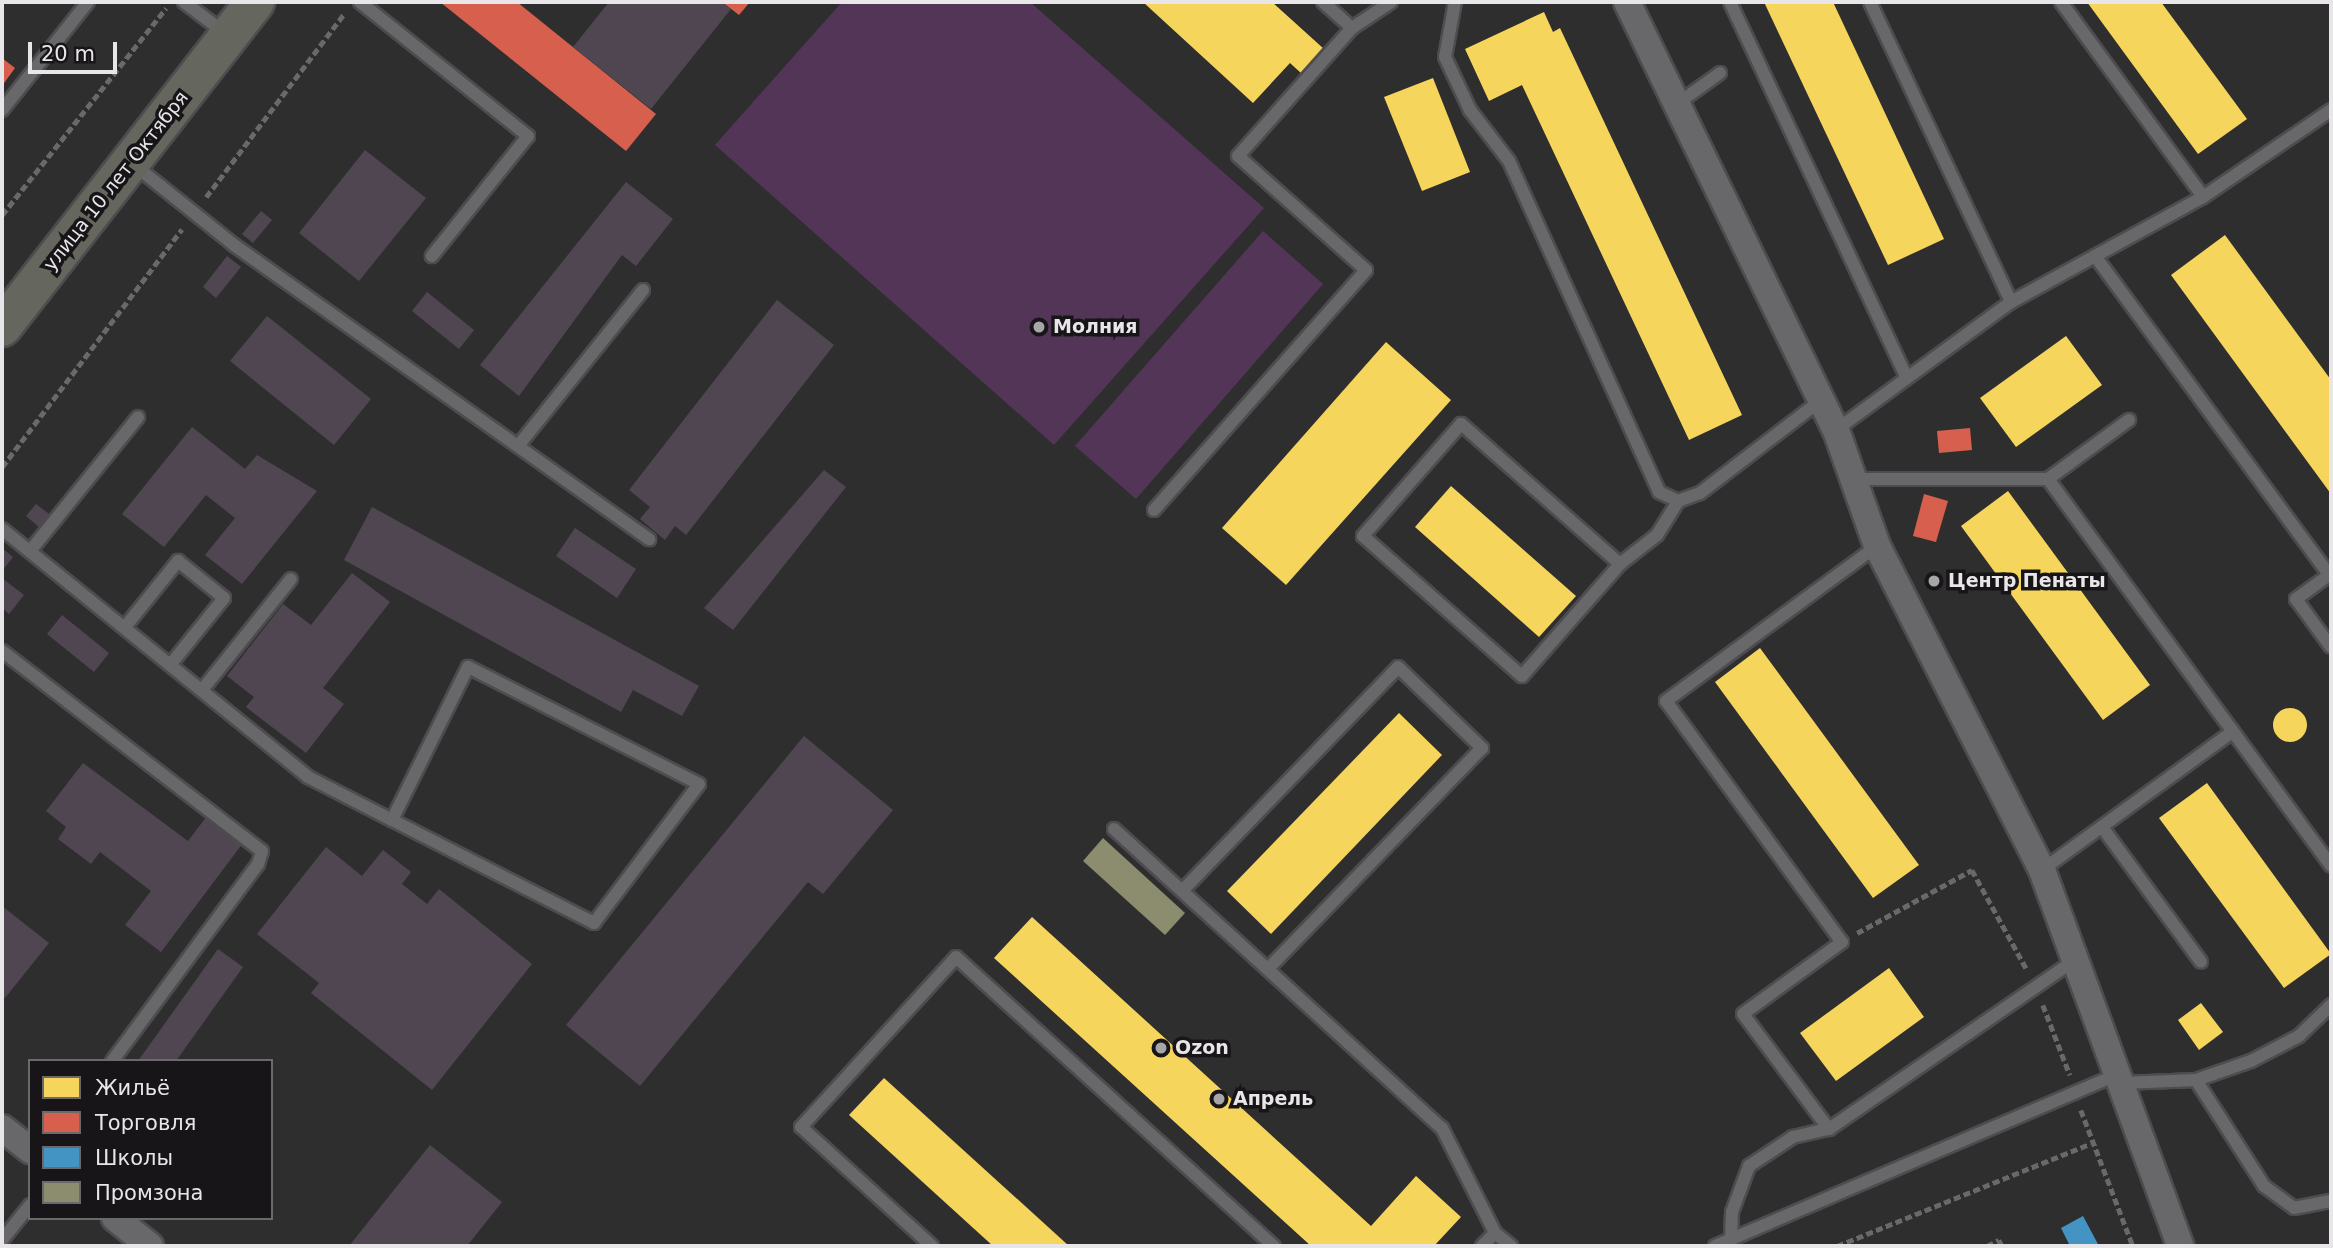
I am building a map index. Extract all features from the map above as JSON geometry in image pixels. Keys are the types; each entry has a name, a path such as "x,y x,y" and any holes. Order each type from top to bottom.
{"main road":[{"name":"улица 10 лет Октября","path":"2,327 255,2"}],"street":[{"path":"1628,2 1836,430 1851,479 1877,546 2042,870 2180,1246"},
{"path":"2,1128 28,1148"},
{"path":"118,1220 150,1246"}],"lane":[{"path":"2,110 88,2"},
{"path":"184,2 229,36"},
{"path":"360,2 528,136 432,257"},
{"path":"1324,2 1352,28"},
{"path":"1154,510 1366,270 1238,156 1352,28 1391,2"},
{"path":"1455,2 1445,57 1470,110 1509,161 1659,492 1678,501"},
{"path":"1730,2 1905,374"},
{"path":"1870,2 2011,302"},
{"path":"2061,2 2203,197"},
{"path":"1677,104 1720,73"},
{"path":"1836,430 1905,374 2011,302 2203,197 2331,110"},
{"path":"131,162 194,213 649,539"},
{"path":"2095,256 2329,575 2296,599 2331,647"},
{"path":"518,446 643,290"},
{"path":"1620,564 1461,424 1363,536 1522,676 1620,564 1657,535 1678,501 1700,493 1821,400"},
{"path":"30,551 138,417"},
{"path":"1851,479 2049,479 2129,420"},
{"path":"2049,479 2331,866"},
{"path":"2,529 309,777 392,820 594,923 699,784 468,667 392,820"},
{"path":"1829,1129 1743,1014 1842,942 1666,701 1877,546"},
{"path":"125,627 178,561 224,598 171,664"},
{"path":"202,690 291,579"},
{"path":"2,651 262,850 258,864 114,1059"},
{"path":"1182,891 1398,667 1482,748 1268,970"},
{"path":"2042,870 2233,731"},
{"path":"2102,827 2200,962"},
{"path":"1114,829 1442,1128 1495,1233 1511,1246"},
{"path":"932,1246 801,1127 956,957 1274,1246"},
{"path":"1731,1240 1732,1212 1749,1166 1793,1137 1829,1129 2076,958"},
{"path":"1715,1246 2120,1079 2196,1080 2299,1036 2331,1005"},
{"path":"2196,1080 2264,1186 2294,1208 2331,1201"},
{"path":"2,1240 28,1208"},
{"path":"1482,1246 1495,1233"}],"path":[{"path":"2,215 171,2"},
{"path":"2,467 353,2"},
{"path":"1837,1246 2090,1144"},
{"path":"1987,1246 1999,1240 2002,1246"}],"shaded area":[{"name":"Молния","path":"842,2 1030,2 1264,208 1054,445 715,145"},
{"path":"1263,231 1323,284 1136,499 1075,446"}],"building: Жильё":[{"path":"1143,2 1272,2 1324,49 1302,74 1290,63 1253,103"},
{"path":"1764,2 1833,2 1944,239 1888,265"},
{"path":"2087,2 2161,2 2247,119 2198,154"},
{"path":"1544,12 1553,32 1560,28 1742,415 1689,440 1522,85 1489,101 1465,49"},
{"path":"1433,78 1470,172 1422,191 1384,97"},
{"path":"2225,235 2331,380 2331,494 2171,275"},
{"path":"2066,336 2102,385 2016,447 1980,398"},
{"path":"1386,342 1451,400 1286,585 1222,528"},
{"path":"1451,486 1576,596 1539,637 1415,527"},
{"path":"2008,491 2150,685 2103,720 1961,526"},
{"path":"1760,648 1919,865 1873,898 1715,682"},
{"path":"2290,708 2302,713 2307,725 2302,737 2290,742 2278,737 2273,725 2278,713"},
{"path":"1399,713 1442,755 1271,934 1227,891"},
{"path":"2207,783 2331,954 2284,988 2159,818"},
{"path":"1032,917 1371,1226 1416,1176 1461,1217 1434,1246 1311,1246 994,958"},
{"path":"1889,968 1924,1017 1836,1081 1800,1033"},
{"path":"2201,1003 2223,1032 2199,1050 2178,1020"},
{"path":"884,1078 1069,1246 993,1246 849,1115"}],"building: Торговля":[{"path":"440,2 517,2 656,114 626,151"},
{"path":"722,2 750,2 739,15"},
{"path":"2,58 15,68 2,86"},
{"path":"1970,428 1972,450 1939,453 1937,431"},
{"path":"1924,494 1948,501 1936,542 1913,536"}],"building: Школы":[{"path":"2083,1216 2099,1246 2070,1246 2061,1228"}],"building: Промзона":[{"path":"1103,838 1185,913 1165,935 1083,861"}],"building: Прочее":[{"path":"609,2 722,2 731,9 651,109 573,47"},
{"path":"365,150 426,198 359,281 299,233"},
{"path":"626,182 673,219 636,266 622,255 519,396 480,365"},
{"path":"261,211 272,220 253,243 242,234"},
{"path":"227,256 241,267 216,298 203,287"},
{"path":"427,292 474,330 459,349 412,311"},
{"path":"777,300 834,345 686,535 675,526 665,540 640,519 650,507 629,490"},
{"path":"267,316 371,399 334,445 230,361"},
{"path":"192,427 245,469 257,455 317,491 242,584 205,555 235,518 206,495 164,547 122,514"},
{"path":"824,470 846,487 733,630 704,608"},
{"path":"36,504 49,514 39,527 26,516"},
{"path":"372,507 699,686 682,716 633,690 621,712 344,560"},
{"path":"575,528 636,569 617,598 556,556"},
{"path":"2,548 13,557 2,571"},
{"path":"352,573 390,602 323,688 344,704 306,753 246,707 254,697 227,676 283,604 311,625"},
{"path":"2,578 24,595 9,614 2,608"},
{"path":"62,615 109,653 94,672 47,634"},
{"path":"804,736 893,810 823,894 808,882 640,1086 566,1025"},
{"path":"83,763 188,841 207,816 243,843 161,952 125,925 151,891 100,852 91,864 58,839 66,827 46,811"},
{"path":"326,847 362,876 383,850 411,872 402,884 427,904 439,889 532,964 432,1090 311,993 319,983 257,934"},
{"path":"2,906 49,943 5,998 2,996"},
{"path":"218,949 243,967 177,1059 139,1059"},
{"path":"430,1145 502,1202 467,1246 349,1246"}],"place":[{"name":"Молния","path":"1039,327"},
{"name":"Центр Пенаты","path":"1934,581"},
{"name":"Ozon","path":"1161,1048"},
{"name":"Апрель","path":"1219,1099"}]}
